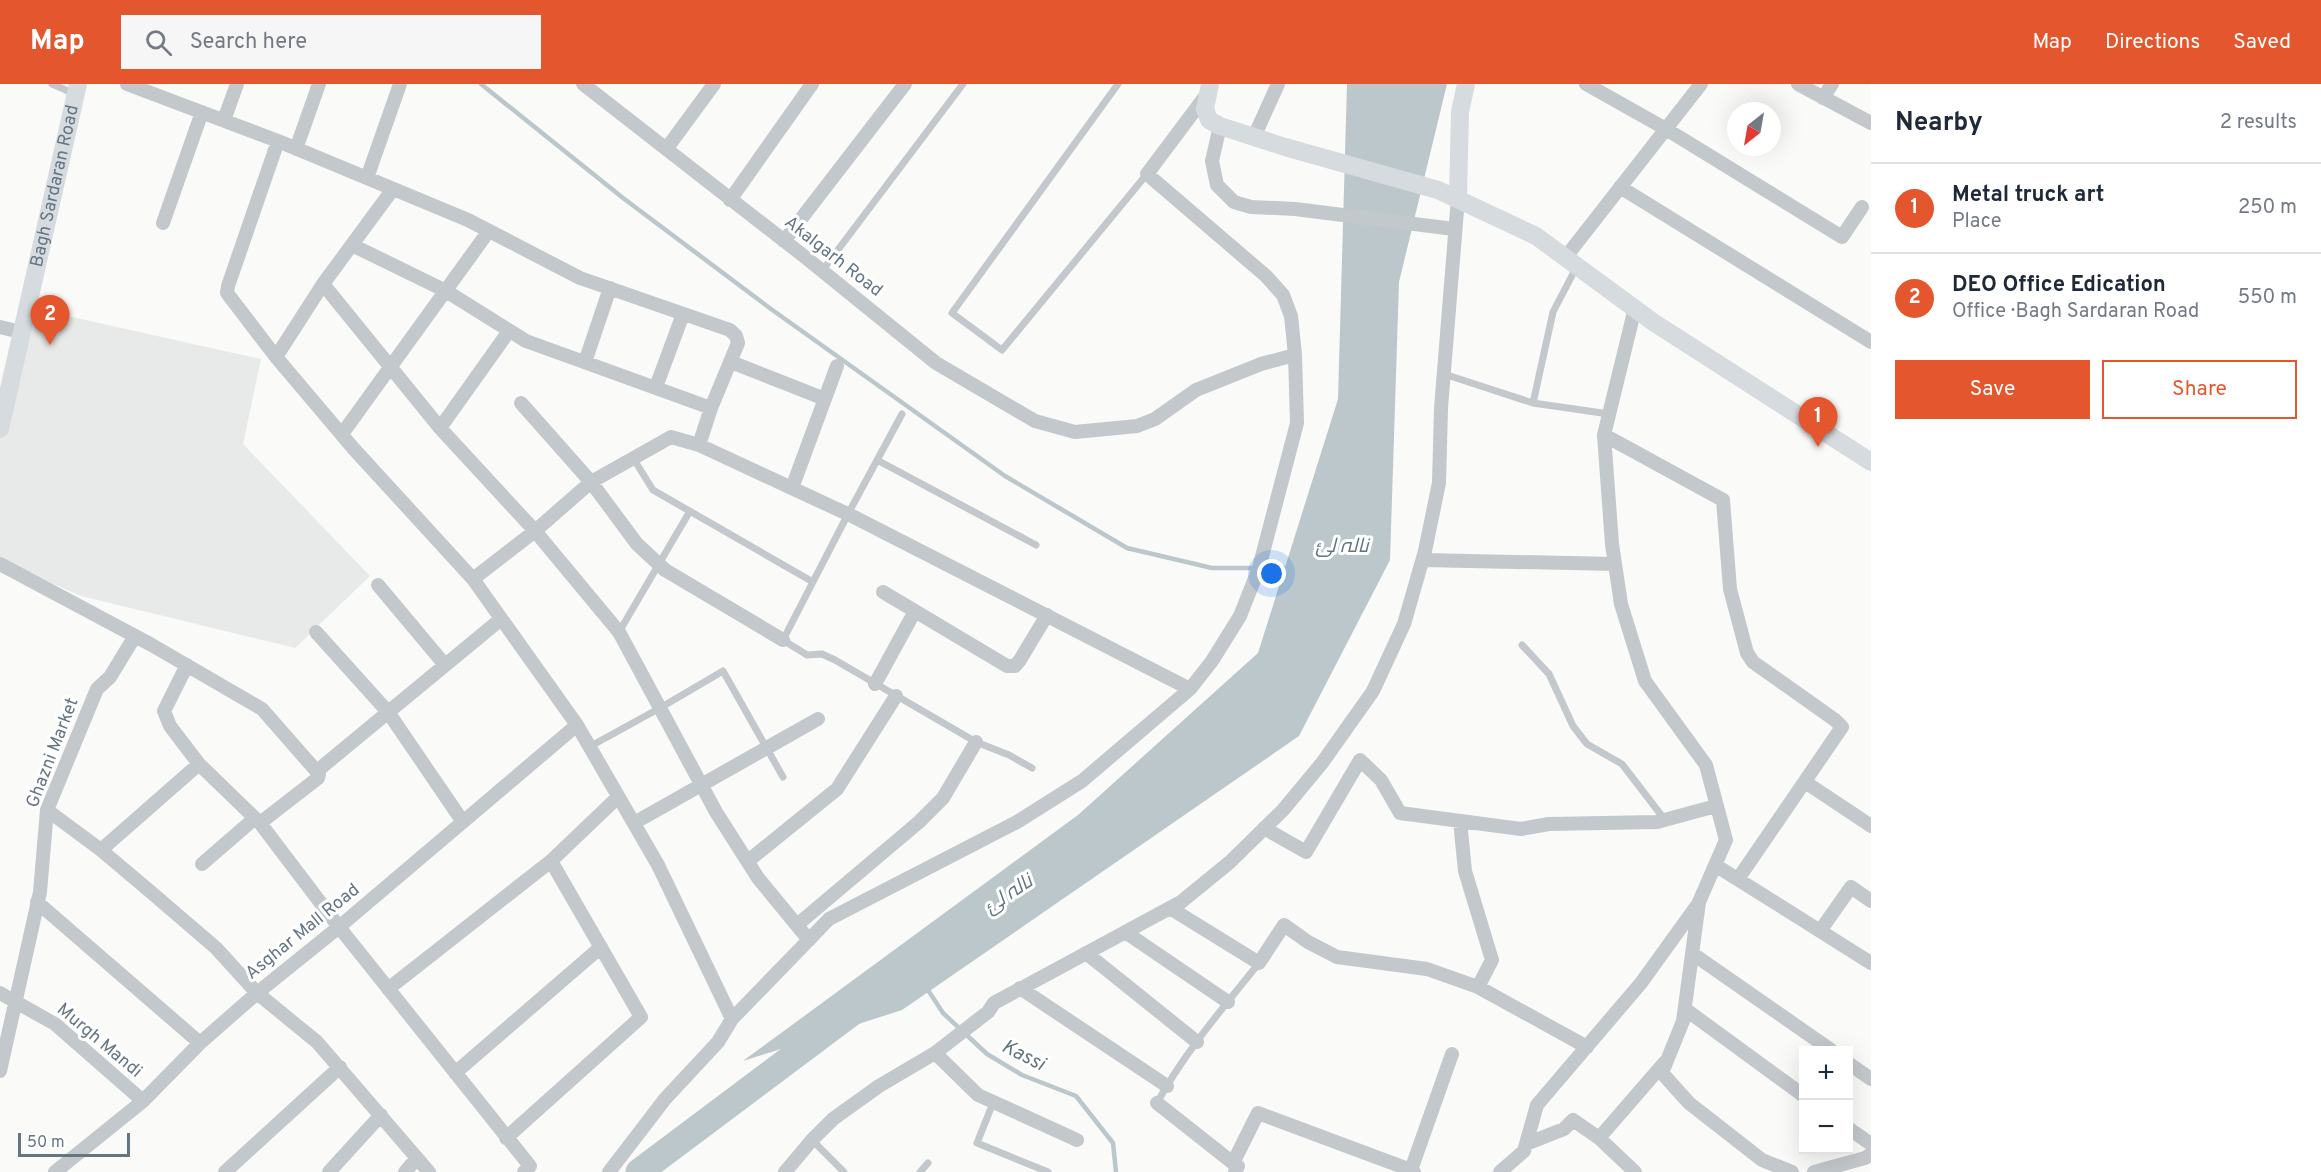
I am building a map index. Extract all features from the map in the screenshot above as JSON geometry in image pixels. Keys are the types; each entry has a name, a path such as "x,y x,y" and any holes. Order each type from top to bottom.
{"main road":[{"path":"1458,198 1460,112 1466,84"},
{"path":"1210,88 1205,109 1209,120 1220,126 1437,190 1536,236 1635,308 1871,462"},
{"name":"Bagh Sardaran Road","path":"0,429 76,89"}],"street":[{"path":"127,84 151,88 202,112 468,220 580,278 730,330 736,336 738,344 711,408 699,446"},
{"path":"224,120 237,84"},
{"path":"296,149 319,84"},
{"path":"367,178 399,84"},
{"name":"Akalgarh Road","path":"583,84 667,148 936,363 1035,421 1075,432 1137,426 1155,418 1196,390 1261,364 1295,354"},
{"path":"667,148 714,84"},
{"path":"730,200 812,84"},
{"path":"784,242 905,84"},
{"path":"1254,137 1278,84"},
{"path":"1586,84 1665,129 1842,237 1862,207"},
{"path":"1571,262 1620,187 1701,84"},
{"path":"1798,84 1871,123"},
{"path":"1823,98 1832,84"},
{"path":"609,1172 665,1100 718,1042 732,1019 829,920 1017,822 1082,781 1190,689 1212,662 1240,615 1259,568 1297,423 1295,354 1291,316 1283,295 1266,276 1147,174 1210,88"},
{"path":"163,223 202,112"},
{"path":"1220,126 1212,161 1217,185 1234,202 1251,207 1295,209 1454,229"},
{"path":"278,141 228,286 228,293 276,357 472,579 577,725 658,865 732,1019"},
{"path":"1620,187 1871,342"},
{"path":"276,357 323,284 393,189"},
{"path":"785,1172 833,1119 879,1086 935,1053 988,1012 994,1003 1181,902 1230,861 1283,810 1322,763 1373,691 1404,624 1423,560 1439,483 1444,374 1458,198"},
{"path":"342,434 488,232"},
{"path":"352,245 446,291 526,341 711,408"},
{"path":"323,284 440,428 535,531 619,632 716,812 758,878 809,939"},
{"path":"585,362 610,288"},
{"path":"1502,1171 1524,1151 1537,1105 1641,983 1699,902 1726,840 1706,765 1645,681 1621,604 1615,564 1604,435 1635,308"},
{"path":"656,387 683,314"},
{"path":"0,327 21,332"},
{"path":"440,428 509,331"},
{"path":"731,362 825,399"},
{"path":"792,488 837,366"},
{"path":"521,403 591,483 637,544 658,564 783,640"},
{"path":"1604,435 1723,500 1730,589 1747,653 1753,662 1842,727 1738,879"},
{"path":"472,579 535,531 591,483 671,437 699,446 848,514 1190,689"},
{"path":"1423,560 1615,564"},
{"path":"0,564 135,636 262,709 317,771 318,778 202,864"},
{"path":"378,585 445,665"},
{"path":"883,592 1007,666 1015,666 1047,615"},
{"path":"875,684 915,611"},
{"path":"317,771 501,619"},
{"path":"316,632 388,712 463,822"},
{"name":"Ghazni Market","path":"0,1071 37,902 47,810 97,689 110,677 135,636"},
{"path":"187,665 164,711 170,726 200,764 258,821 339,927 530,1166 524,1172"},
{"path":"748,861 837,789 896,696"},
{"path":"634,823 818,719"},
{"name":"Asghar Mall Road","path":"55,1172 143,1101 200,1043 257,993 339,927 577,725"},
{"path":"797,925 919,822 943,798 976,742"},
{"path":"1264,828 1306,852 1360,760 1381,780 1400,813 1521,829 1549,824 1657,822 1716,806"},
{"path":"101,850 200,764"},
{"path":"1805,782 1871,826"},
{"path":"388,989 551,861 618,797"},
{"path":"47,810 101,850 216,948 257,993 317,1042 429,1172"},
{"path":"1460,821 1465,870 1492,960 1478,987"},
{"path":"506,1138 641,1017 551,861"},
{"path":"1715,865 1871,963"},
{"path":"1820,931 1851,887 1871,901"},
{"path":"37,902 200,1043"},
{"path":"1699,902 1683,1021 1662,1073 1689,1103 1762,1160 1792,1172"},
{"path":"1170,908 1259,963 1284,925 1308,942 1337,957 1426,969 1478,987 1587,1047"},
{"path":"1125,932 1228,1002"},
{"path":"455,1073 601,947"},
{"path":"1086,953 1197,1042"},
{"path":"1693,954 1825,1046"},
{"path":"1020,988 1167,1086"},
{"name":"Murgh Mandi","path":"0,993 55,1024 143,1101"},
{"path":"1685,1009 1799,1092"},
{"path":"935,1053 978,1095 1077,1140"},
{"path":"1157,1103 1239,1168 1258,1113 1413,1171 1452,1054"},
{"path":"1599,1138 1667,1060"},
{"path":"1853,1066 1871,1079"},
{"path":"225,1172 340,1067"},
{"path":"329,1172 381,1115"},
{"path":"1526,1144 1564,1129 1574,1120 1599,1138 1619,1166 1635,1172"},
{"path":"1853,1131 1871,1144"},
{"path":"1814,1172 1865,1158 1871,1154"},
{"path":"405,1172 417,1158"}],"lane":[{"path":"52,84 76,89"},
{"path":"822,271 963,84"},
{"path":"1118,84 952,313 1002,350 1147,174"},
{"path":"1533,403 1553,312 1571,262"},
{"path":"1444,374 1533,403 1609,414"},
{"path":"902,414 783,640 807,655 822,654 976,742 1009,755 1032,768"},
{"path":"633,458 653,490 813,582"},
{"path":"877,460 1036,545"},
{"path":"619,632 690,511"},
{"path":"1522,645 1549,674 1573,726 1587,744 1622,764 1665,820"},
{"path":"589,747 723,671 783,777"},
{"path":"1157,1103 1197,1042 1259,963"},
{"path":"993,1103 977,1143 1044,1171"},
{"path":"812,1140 844,1172"},
{"path":"920,1172 928,1163"}],"shaded area":[{"path":"27,307 261,359 243,444 370,576 295,648 81,596 0,561 0,430"}],"water":[{"name":"نالہ لئ","path":"1347,84 1447,84 1399,282 1390,560 1299,736 902,1010 743,1061 1078,815 1258,653 1338,399"}],"waterway":[{"path":"481,84 623,198 771,309 1005,476 1127,548 1212,568 1288,568"},
{"name":"Kassi","path":"926,987 943,1013 987,1054 1022,1075 1076,1096 1113,1143 1116,1172"},
{"name":"نالہ لئ","path":"639,1172 854,1011"}],"place":[{"name":"DEO Office Edication","path":"50,345"},
{"name":"Metal truck art","path":"1818,447"}]}
